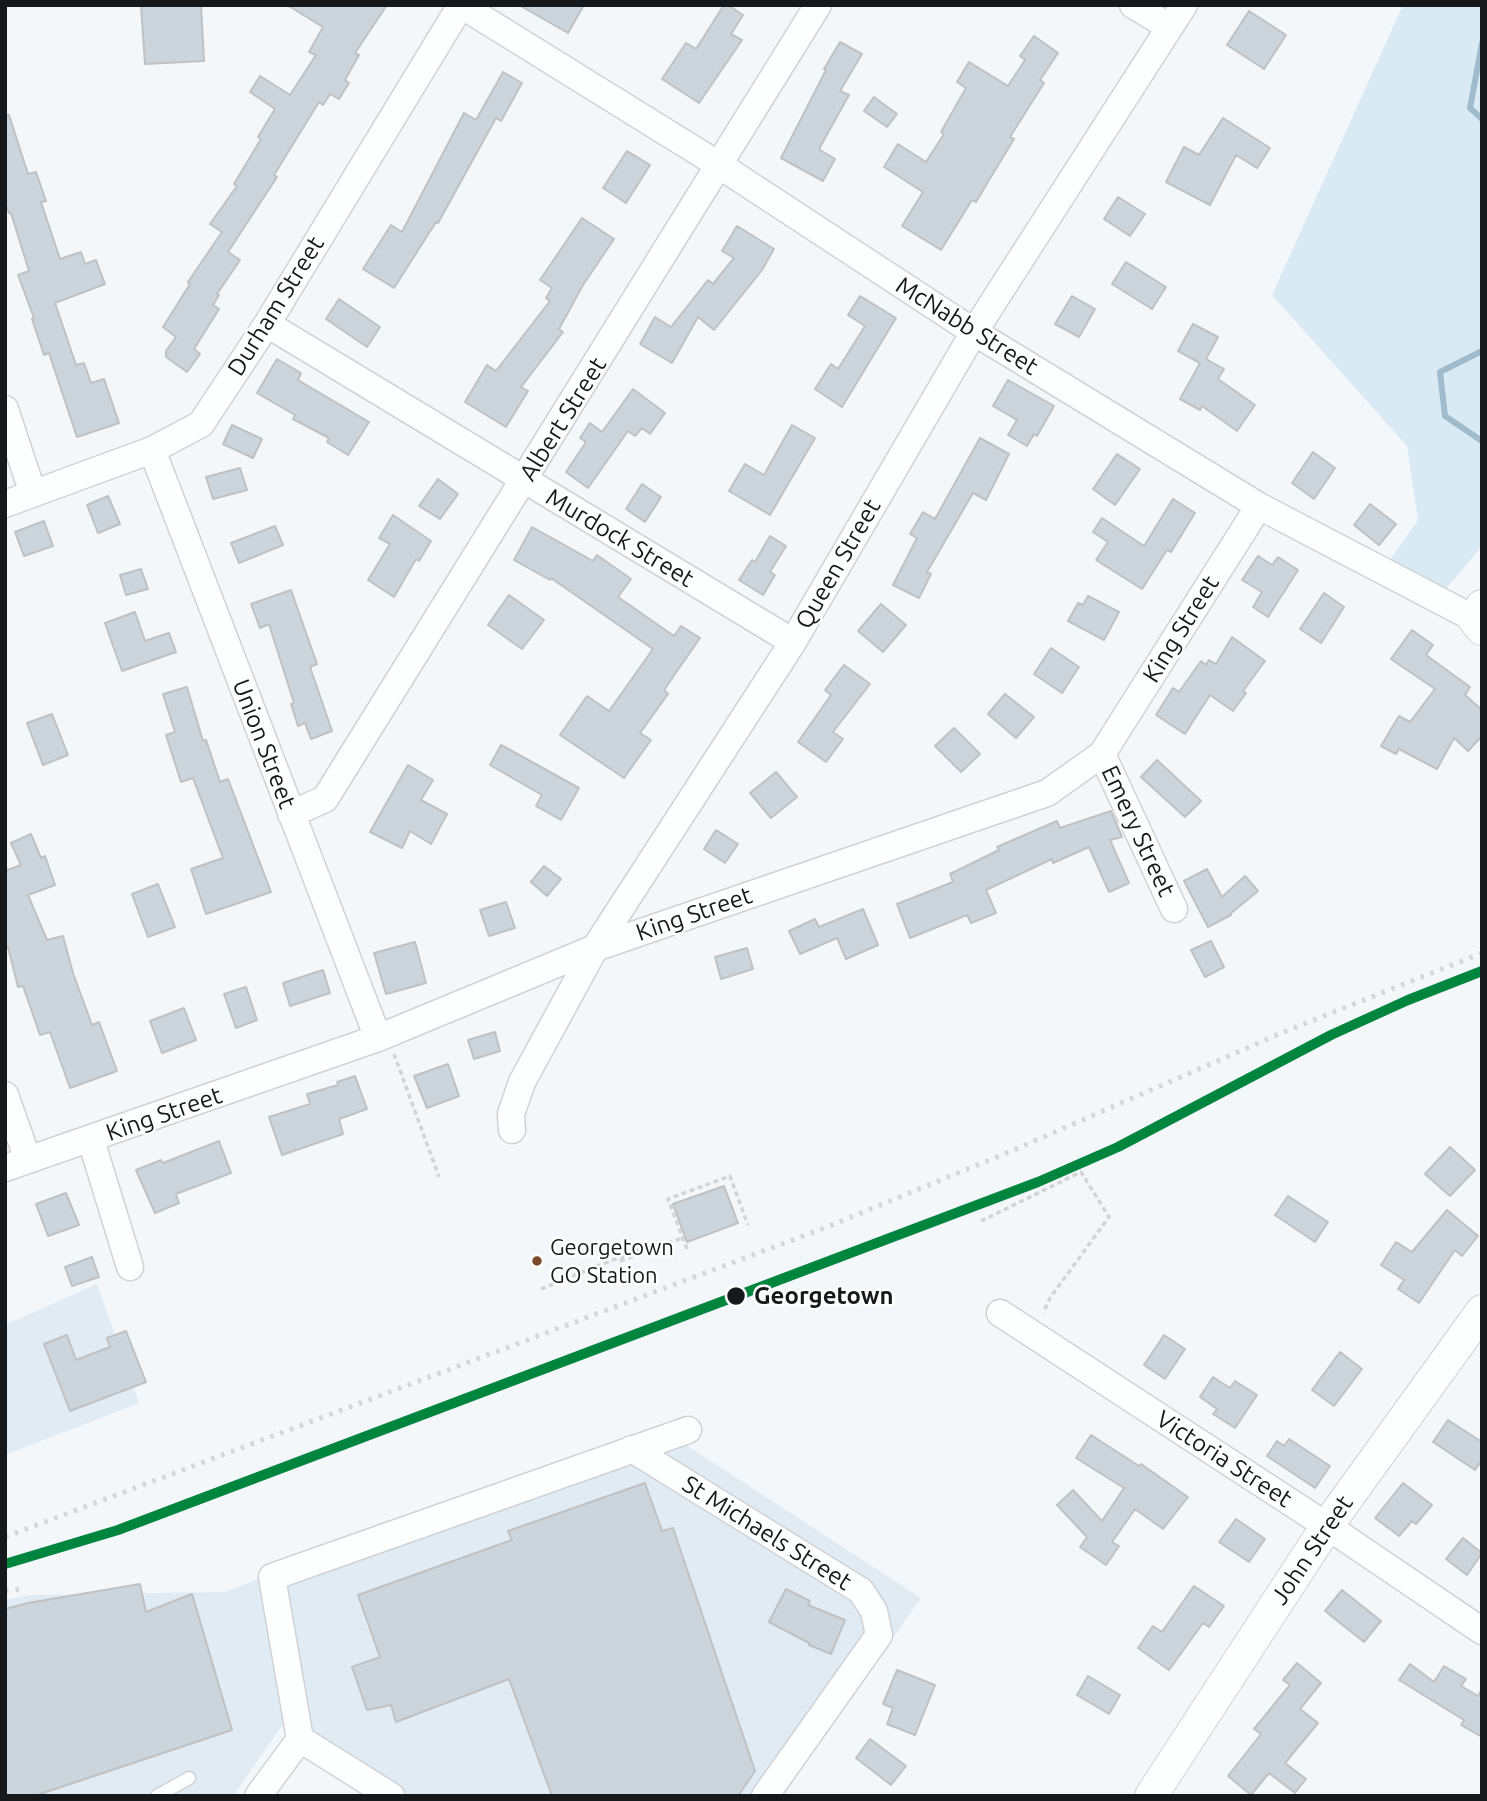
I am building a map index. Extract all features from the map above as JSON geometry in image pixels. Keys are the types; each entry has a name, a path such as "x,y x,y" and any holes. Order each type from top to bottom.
{"street":[{"name":"McNabb Street","path":"461,5 719,165 974,332 1259,506 1479,618"},
{"name":"Durham Street","path":"5,504 152,450 201,424 267,324 461,5"},
{"name":"Albert Street","path":"291,814 325,799 818,5"},
{"path":"1133,5 1177,16"},
{"name":"Queen Street","path":"512,1130 511,1115 522,1082 595,948 793,642 974,332 1177,16"},
{"name":"Murdock Street","path":"267,324 793,642"},
{"path":"5,409 33,494"},
{"name":"Union Street","path":"152,450 378,1038"},
{"name":"King Street","path":"17,1164 378,1038 595,948 1047,793 1102,754 1259,506"},
{"name":"Emery Street","path":"1102,754 1174,909"},
{"path":"5,1095 17,1164"},
{"path":"91,1140 130,1267"},
{"name":"John Street","path":"1151,1796 1327,1527 1482,1311"},
{"name":"Victoria Street","path":"1000,1313 1482,1631"},
{"path":"258,1796 300,1740 272,1577 688,1430"},
{"name":"St Michaels Street","path":"632,1449 861,1591 874,1611 879,1635 765,1796"},
{"path":"300,1740 391,1796"}],"lane":[{"path":"157,1796 189,1778"}],"path":[{"path":"378,1038 393,1052 439,1177"},
{"path":"981,1221 1081,1172 1110,1217 1050,1298 1033,1335"},
{"path":"687,1249 668,1199 730,1176 748,1225"},
{"path":"620,1261 682,1238"},
{"path":"541,1289 640,1249 642,1253"}],"shaded area":[{"path":"1403,5 1482,5 1482,546 1445,590 1387,564 1418,520 1407,446 1272,295"},
{"path":"97,1284 139,1403 5,1455 5,1325"},
{"path":"660,1428 921,1598 783,1796 409,1796 284,1723 233,1796 5,1796 5,1600 30,1595 224,1592"}],"building":[{"path":"141,5 201,5 204,61 145,64"},
{"path":"287,5 387,5 355,53 359,55 345,80 349,83 339,99 330,94 323,105 319,102 274,175 277,177 228,252 240,260 217,294 219,295 213,305 219,309 194,349 200,354 187,372 166,357 166,351 176,337 163,327 190,284 188,282 222,232 210,224 237,186 234,184 261,139 258,137 275,109 250,92 260,76 290,95 316,55 309,52 323,27"},
{"path":"519,5 584,5 568,33"},
{"path":"724,5 743,15 731,34 742,40 699,103 662,79 686,43 696,49"},
{"path":"1249,11 1286,35 1264,69 1227,45"},
{"path":"1034,36 1058,53 1040,80 1044,83 1010,137 1014,139 976,202 972,200 941,250 902,226 923,192 884,167 898,144 926,162 944,134 941,132 966,88 957,82 969,62 1008,86 1025,60 1020,56"},
{"path":"840,42 862,54 840,91 849,95 820,147 820,150 835,159 823,181 781,158"},
{"path":"503,72 522,83 501,121 496,118 438,223 436,222 394,288 363,269 391,225 402,232 464,113 476,120"},
{"path":"874,97 897,114 887,127 864,111"},
{"path":"5,115 9,115 28,174 36,172 46,201 41,202 60,259 81,252 85,264 96,260 105,284 55,303 76,365 84,363 91,383 104,379 119,423 77,437 49,353 44,355 18,275 29,271 11,213 5,204"},
{"path":"1223,118 1270,148 1257,168 1236,155 1210,205 1166,182 1184,147 1199,155"},
{"path":"627,151 650,165 626,203 603,188"},
{"path":"1118,197 1145,214 1130,236 1104,219"},
{"path":"582,218 614,239 583,285 559,329 563,332 521,387 528,391 506,427 465,402 487,365 496,371 550,301 546,298 552,288 540,280"},
{"path":"737,226 774,249 762,270 714,330 698,317 672,363 640,344 655,317 671,327 708,280 713,284 734,258 722,251"},
{"path":"1126,262 1166,287 1152,309 1112,284"},
{"path":"860,296 896,318 842,407 815,389 831,364 838,369 865,326 848,315"},
{"path":"1072,296 1095,309 1079,337 1055,324"},
{"path":"339,299 380,327 367,347 326,319"},
{"path":"1193,324 1218,337 1206,359 1224,369 1218,379 1255,405 1237,431 1202,406 1200,410 1180,399 1200,363 1178,351"},
{"path":"277,359 301,373 298,380 369,422 348,455 327,442 329,438 293,419 295,415 257,393"},
{"path":"1008,380 1054,406 1037,436 1034,434 1027,446 1008,435 1017,420 993,406"},
{"path":"633,389 665,413 650,434 642,428 635,436 628,431 588,488 566,472 586,442 580,438 590,423 602,432"},
{"path":"232,425 262,439 253,458 223,444"},
{"path":"792,425 815,438 770,515 729,491 745,464 764,475"},
{"path":"980,438 1009,454 986,500 973,493 927,572 931,574 919,598 893,585 917,538 910,534 923,512 935,519"},
{"path":"1313,452 1335,468 1314,499 1292,483"},
{"path":"1117,454 1140,469 1115,505 1093,489"},
{"path":"240,468 247,490 213,499 206,477"},
{"path":"438,479 458,494 440,519 419,506"},
{"path":"642,484 661,497 645,522 626,509"},
{"path":"108,496 120,524 98,533 87,505"},
{"path":"1173,499 1195,513 1171,552 1167,550 1142,589 1096,560 1108,542 1093,532 1102,518 1144,546"},
{"path":"1370,504 1396,524 1379,545 1354,525"},
{"path":"393,515 431,541 419,561 416,559 394,597 368,580 390,544 379,538"},
{"path":"44,521 53,546 24,556 15,532"},
{"path":"275,526 283,545 239,563 231,543"},
{"path":"532,527 593,561 597,555 631,579 618,597 674,636 681,626 700,638 664,690 668,694 640,733 651,740 624,778 560,735 587,696 609,711 653,649 551,578 550,580 514,560"},
{"path":"770,536 786,546 770,572 775,575 763,595 739,580 752,560 755,562"},
{"path":"1258,556 1272,565 1278,557 1298,570 1268,617 1253,607 1262,592 1242,580"},
{"path":"141,569 148,589 126,595 120,575"},
{"path":"291,590 317,664 310,667 332,731 311,739 305,723 298,726 291,704 294,703 269,624 260,628 251,604"},
{"path":"1324,593 1344,607 1321,643 1300,629"},
{"path":"509,595 544,620 522,649 488,625"},
{"path":"1088,596 1119,612 1104,640 1068,621 1078,603 1083,605"},
{"path":"881,604 906,625 883,652 858,631"},
{"path":"135,612 145,641 169,633 176,652 122,671 105,623"},
{"path":"1412,630 1433,645 1426,655 1470,687 1465,695 1482,710 1482,736 1468,751 1454,738 1437,769 1399,749 1396,754 1381,746 1399,716 1410,722 1435,689 1391,659"},
{"path":"1232,637 1265,661 1243,691 1246,693 1233,711 1210,695 1185,734 1156,715 1173,688 1179,692 1201,661 1206,665 1209,660 1216,664"},
{"path":"1051,648 1079,667 1062,693 1034,674"},
{"path":"844,665 870,684 833,732 843,739 826,762 798,742 831,695 825,690"},
{"path":"187,687 203,741 206,740 220,782 228,779 271,892 206,914 191,869 223,858 193,778 181,782 166,735 175,732 163,694"},
{"path":"1005,694 1034,717 1016,738 988,714"},
{"path":"52,714 68,755 43,765 27,723"},
{"path":"954,728 980,754 961,772 935,746"},
{"path":"501,745 579,788 561,820 536,806 542,795 490,765"},
{"path":"1157,760 1201,801 1185,817 1141,777"},
{"path":"408,765 433,780 421,800 447,814 431,844 410,831 402,848 370,832"},
{"path":"776,772 797,797 771,818 750,793"},
{"path":"1111,811 1122,837 1110,840 1129,883 1109,892 1089,847 1053,863 1052,859 986,890 996,913 971,923 967,915 910,938 897,904 953,882 950,874 999,850 997,847 1057,821 1060,828"},
{"path":"716,830 738,844 725,863 704,849"},
{"path":"31,834 41,858 45,856 55,885 28,895 47,940 63,936 92,1025 99,1022 117,1071 70,1088 50,1032 40,1035 23,986 18,987 8,947 5,948 5,871 21,865 11,843"},
{"path":"544,866 561,879 547,896 531,882"},
{"path":"1207,869 1222,897 1245,876 1258,891 1231,915 1208,927 1184,881"},
{"path":"158,884 175,927 148,937 132,894"},
{"path":"506,902 515,928 489,936 480,910"},
{"path":"863,909 878,945 846,959 837,938 800,954 789,931 815,919 819,927"},
{"path":"1211,941 1224,967 1205,977 1191,950"},
{"path":"415,942 426,983 386,994 374,953"},
{"path":"747,948 753,969 721,979 715,957"},
{"path":"323,970 330,993 290,1006 283,983"},
{"path":"246,987 257,1020 236,1028 224,994"},
{"path":"184,1008 196,1040 162,1053 150,1021"},
{"path":"495,1032 500,1051 474,1059 468,1040"},
{"path":"448,1064 459,1096 427,1108 414,1076"},
{"path":"355,1076 367,1109 339,1119 343,1134 282,1155 269,1117 310,1104 307,1094 338,1085 337,1082"},
{"path":"219,1141 231,1173 176,1194 179,1203 155,1213 136,1170 161,1160 163,1163"},
{"path":"1450,1147 1475,1170 1450,1196 1425,1174"},
{"path":"724,1186 738,1223 687,1242 673,1204"},
{"path":"66,1193 79,1225 48,1236 36,1204"},
{"path":"1288,1196 1328,1222 1315,1242 1275,1215"},
{"path":"1447,1210 1478,1236 1462,1256 1455,1250 1419,1303 1398,1289 1404,1280 1381,1265 1396,1242 1412,1252"},
{"path":"92,1257 99,1277 72,1286 65,1267"},
{"path":"126,1331 146,1382 70,1411 44,1344 67,1335 76,1360 110,1347 107,1338"},
{"path":"1164,1335 1185,1349 1165,1379 1144,1365"},
{"path":"1340,1352 1362,1369 1334,1406 1312,1390"},
{"path":"1213,1377 1230,1388 1235,1381 1257,1395 1235,1428 1213,1414 1217,1409 1200,1397"},
{"path":"1448,1420 1482,1442 1482,1460 1475,1470 1433,1442"},
{"path":"1091,1435 1139,1466 1141,1464 1188,1497 1163,1529 1135,1509 1112,1542 1119,1546 1106,1565 1080,1547 1087,1537 1057,1505 1073,1490 1102,1521 1124,1488 1076,1458"},
{"path":"1289,1439 1330,1466 1315,1488 1267,1456 1277,1441 1284,1446"},
{"path":"645,1483 662,1531 673,1528 755,1771 738,1796 552,1796 509,1679 396,1722 391,1705 367,1710 352,1667 380,1657 358,1595 512,1540 508,1531"},
{"path":"1403,1483 1432,1505 1416,1524 1412,1521 1399,1536 1375,1518"},
{"path":"1236,1519 1265,1539 1249,1562 1219,1542"},
{"path":"1463,1538 1482,1553 1467,1575 1446,1559"},
{"path":"140,1584 146,1612 192,1594 232,1730 34,1796 5,1796 5,1609"},
{"path":"1194,1586 1224,1606 1209,1627 1203,1623 1169,1670 1138,1648 1153,1626 1162,1632"},
{"path":"786,1589 810,1601 808,1605 845,1620 831,1654 769,1622"},
{"path":"1342,1590 1381,1621 1364,1642 1325,1611"},
{"path":"1297,1663 1321,1683 1300,1709 1318,1723 1285,1763 1306,1779 1295,1793 1269,1773 1251,1795 1228,1776 1261,1734 1254,1729 1290,1685 1283,1680"},
{"path":"1410,1664 1434,1682 1444,1666 1466,1679 1461,1686 1478,1696 1482,1689 1482,1737 1461,1725 1464,1720 1399,1680"},
{"path":"897,1670 935,1685 915,1735 887,1724 893,1708 883,1704"},
{"path":"1088,1676 1120,1695 1109,1714 1077,1695"},
{"path":"870,1739 906,1766 891,1785 856,1758"}],"waterway":[{"path":"1482,43 1470,108 1482,119"},
{"path":"1482,351 1440,372 1445,416 1482,441"}],"railway":[{"path":"5,1537 827,1227 1016,1149 1286,1031 1482,953"},
{"path":"5,1591 23,1589"}],"transit line":[{"path":"5,1564 118,1530 1038,1182 1118,1147 1331,1035 1408,1000 1482,971"}],"place":[{"name":"Georgetown GO Station","path":"537,1261"},
{"name":"Georgetown","path":"736,1296"}]}
